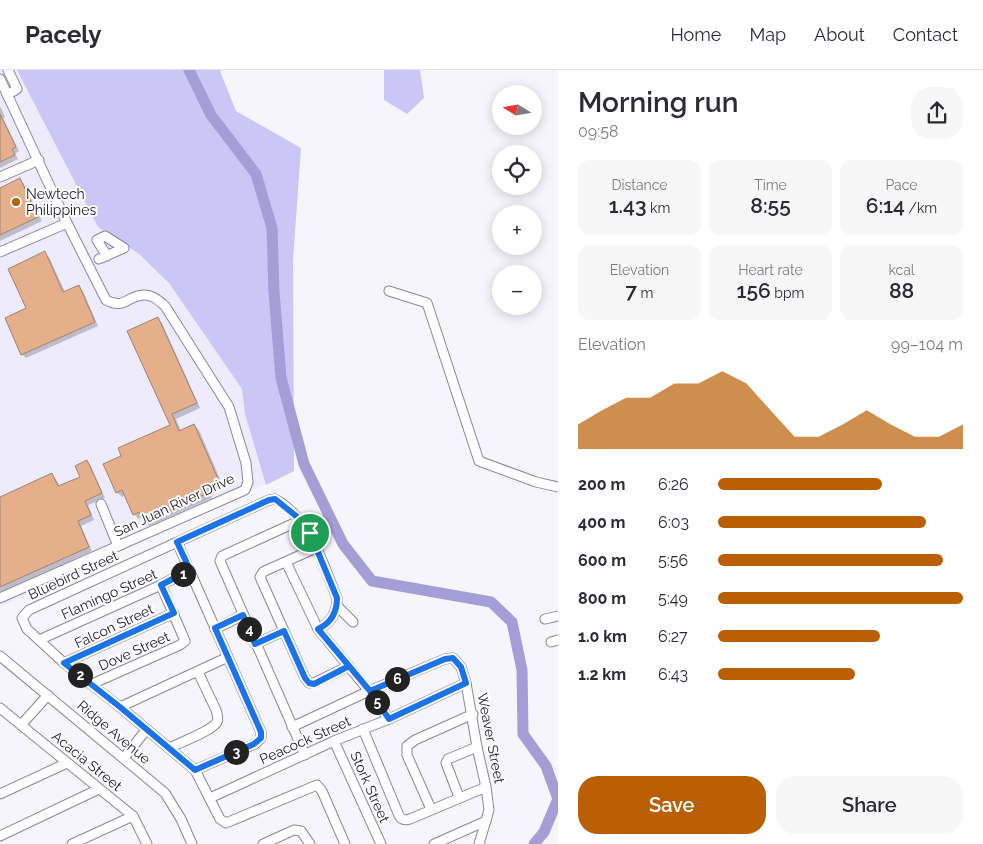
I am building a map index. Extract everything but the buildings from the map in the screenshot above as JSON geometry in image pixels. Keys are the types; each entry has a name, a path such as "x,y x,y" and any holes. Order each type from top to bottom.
{"street":[{"path":"7,95 17,89 8,70"},
{"name":"San Juan River Drive","path":"0,79 67,223 106,300 114,305 123,304 143,294 151,296 165,306 229,406 246,463 248,482 245,490 0,598"},
{"path":"0,177 39,160"},
{"path":"0,252 67,223"},
{"path":"81,250 97,240 106,236 124,248 103,257 97,240"},
{"path":"389,291 427,303 479,461 536,482 558,487"},
{"name":"Bluebird Street","path":"345,844 322,791 317,785 226,823 220,819 195,770 64,663 26,629 22,618 29,610 269,500 275,499 301,520 310,533 337,598 337,606 353,622"},
{"path":"101,504 118,546"},
{"path":"301,520 222,556 220,565 304,755"},
{"path":"177,542 261,732 261,738 254,744 195,770"},
{"path":"316,548 263,572 260,577 305,678 309,683 314,684 349,666"},
{"path":"286,562 318,629 370,691 389,719"},
{"name":"Flamingo Street","path":"39,640 190,570"},
{"name":"Dove Street","path":"92,684 183,643 185,638 161,585"},
{"path":"318,629 328,624 337,606"},
{"name":"Falcon Street","path":"64,663 174,613"},
{"path":"215,628 243,615"},
{"path":"545,619 558,616"},
{"path":"255,644 284,631"},
{"name":"Ridge Avenue","path":"0,656 165,794 181,819 192,844"},
{"path":"120,707 228,657"},
{"name":"Weaver Street","path":"370,691 445,659 453,658 458,661 466,683 473,714 489,810 480,844"},
{"path":"169,748 211,727 218,721 216,710 198,672"},
{"name":"Peacock Street","path":"210,798 466,683"},
{"path":"292,726 370,691"},
{"path":"21,725 48,695"},
{"name":"Acacia Street","path":"0,708 132,816 147,844"},
{"path":"431,809 407,755 407,746 414,740 473,714"},
{"path":"364,729 399,816 406,820 486,787"},
{"path":"124,758 146,730"},
{"name":"Stork Street","path":"334,741 381,844"},
{"path":"459,798 446,764 448,759 477,747"},
{"path":"0,794 67,763"},
{"path":"0,836 99,789"},
{"path":"72,844 132,816"},
{"path":"434,844 486,821"},
{"path":"263,844 294,830 301,832 310,844"}],"shaded area":[{"path":"0,70 156,70 254,255 294,471 0,607"},
{"path":"17,70 221,70 236,111 301,148 293,261 294,471 266,485 245,414 242,389 169,283 139,254 98,227"},
{"path":"384,70 420,70 424,98 407,114 384,100"}],"waterway":[{"path":"189,70 211,115 256,174 272,228 274,292 281,378 304,464 343,544 372,581 491,602 512,622 522,670 523,734 546,766 558,799 544,832 534,844"}],"place":[{"name":"Newtech Philippines","path":"16,202"}],"route":[{"path":"310,533 301,520 275,499 177,542 190,570 161,585 174,613 64,663 195,770 254,744 261,738 261,732 215,628 243,615 255,644 284,631 309,683 314,684 349,666 370,691 389,719 466,683 458,661 453,658 445,659 370,691 318,629 328,624 337,606 337,598 310,533"}]}
